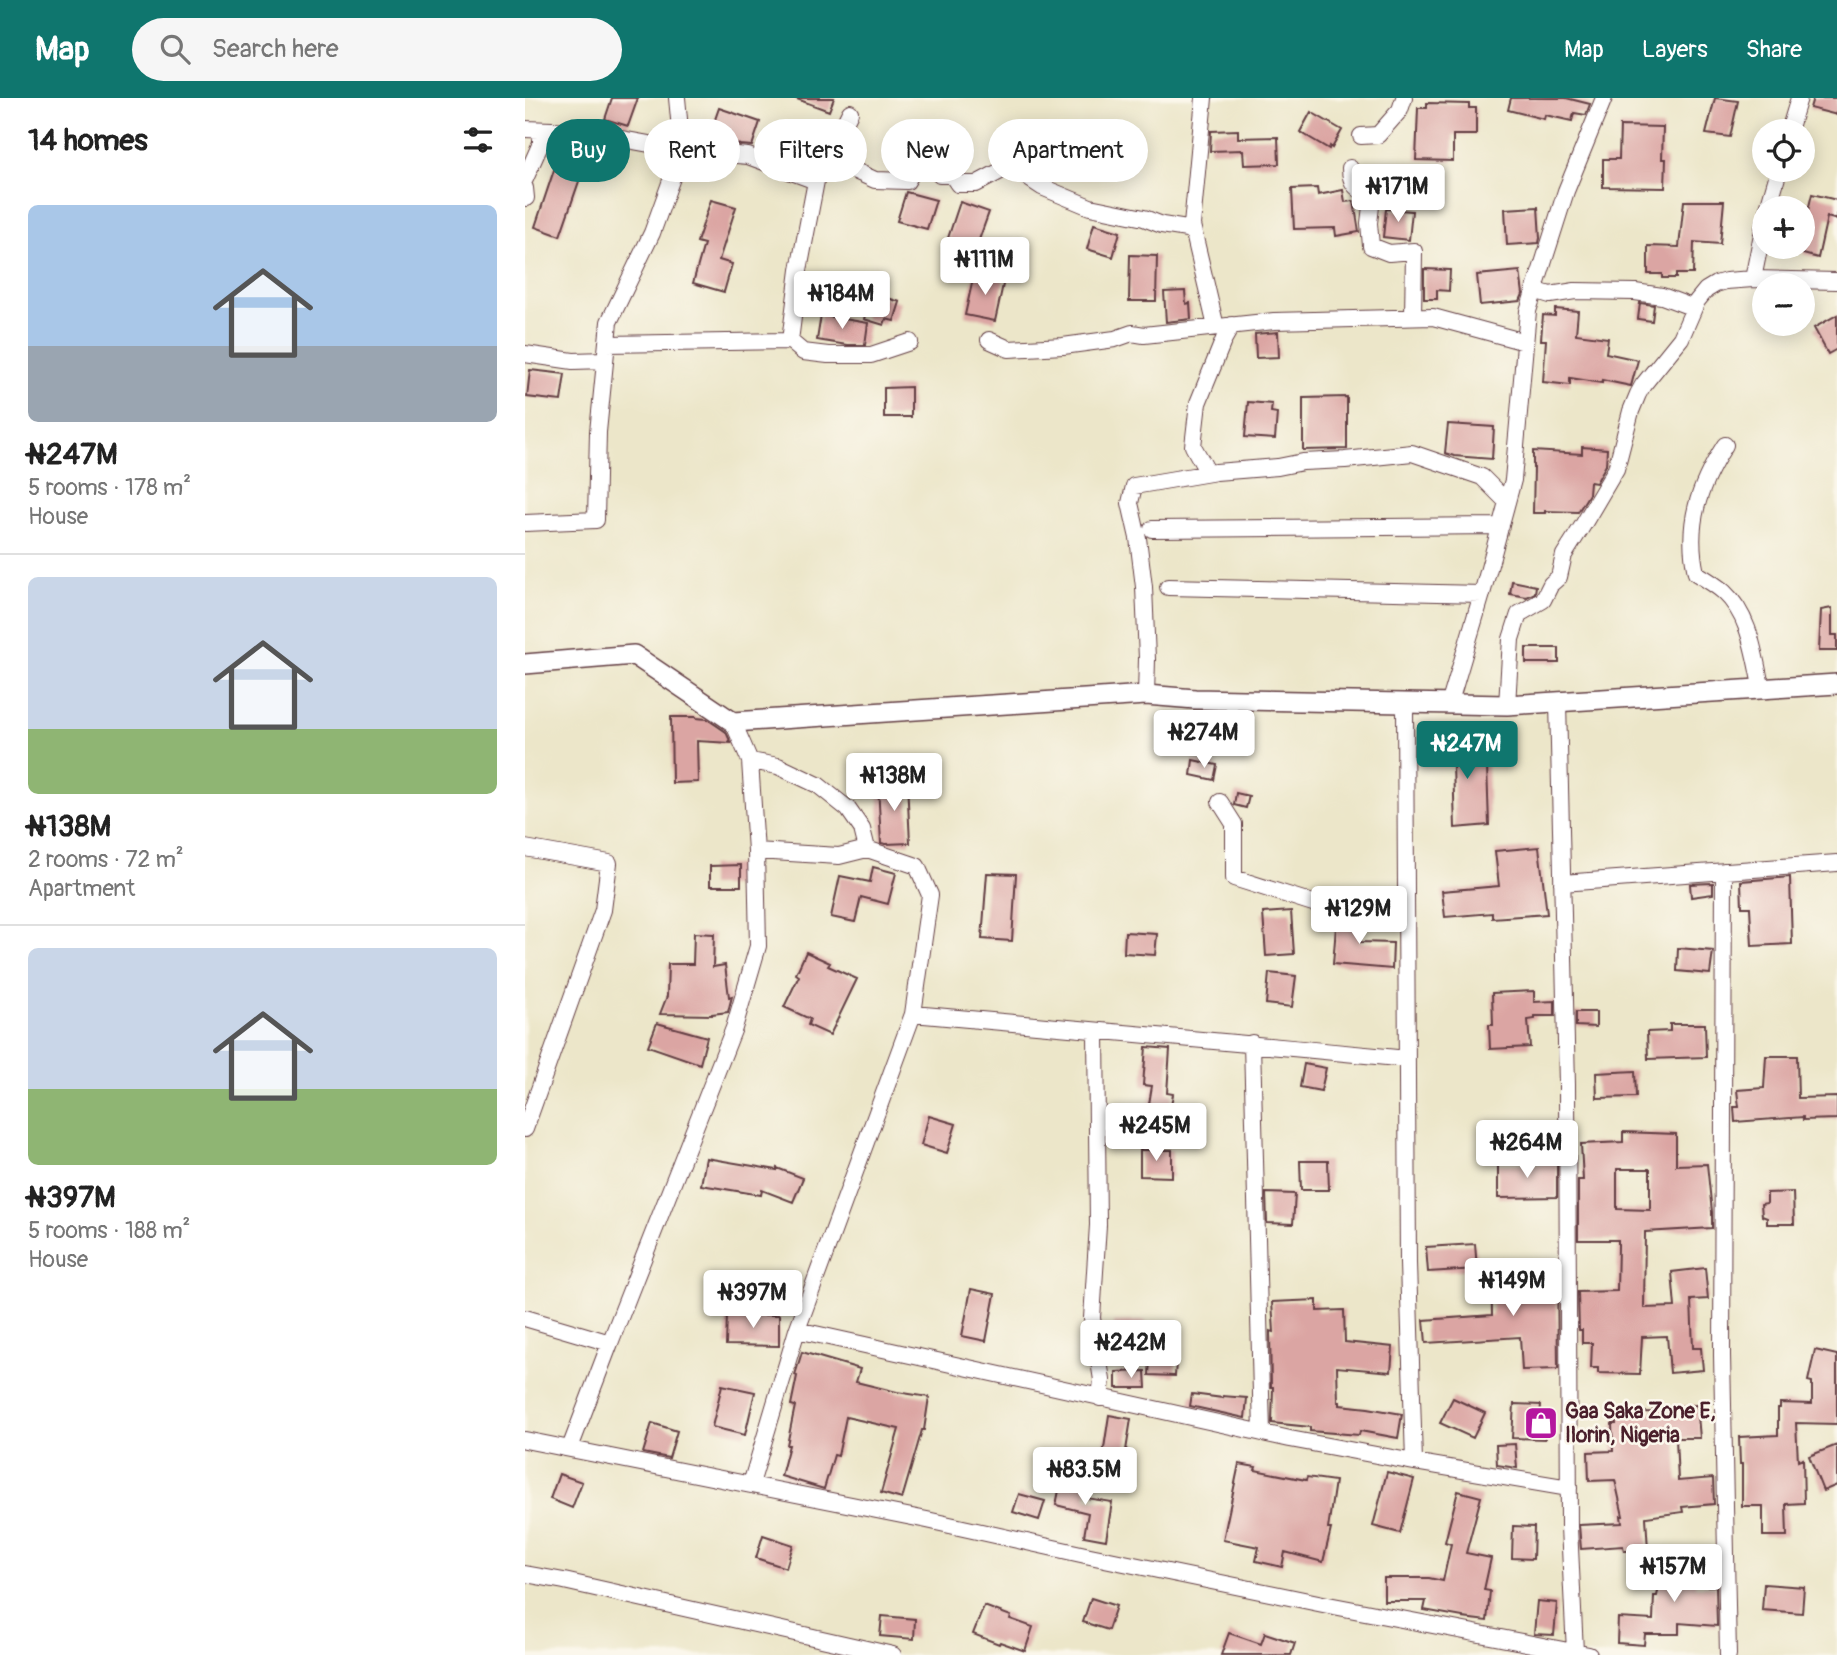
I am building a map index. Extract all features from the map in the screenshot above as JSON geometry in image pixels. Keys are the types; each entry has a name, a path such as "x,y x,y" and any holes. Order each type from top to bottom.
{"street":[{"path":"677,98 679,119"},
{"path":"1204,98 1193,230 1216,327"},
{"path":"1361,136 1378,135 1400,110 1404,98"},
{"path":"1450,705 1513,480 1528,311 1566,191 1604,98"},
{"path":"1793,119 1799,98"},
{"path":"846,119 850,112"},
{"path":"533,129 577,131 644,143"},
{"path":"525,179 541,143 533,129"},
{"path":"867,177 875,180 907,181 919,161 932,163 940,175 952,175 958,184 977,184 1010,166 1042,187 1090,206 1144,218 1162,225 1193,230"},
{"path":"1350,168 1350,179 1356,187 1372,198 1369,223 1371,246 1389,253 1414,251 1413,317"},
{"path":"525,523 596,520 598,432 609,322 652,233 670,182"},
{"path":"790,341 799,270 816,182"},
{"path":"1507,705 1511,639 1518,614 1543,600 1551,584 1559,577 1563,555 1616,469 1638,394 1681,338 1697,300 1706,290 1726,281 1752,279"},
{"path":"1815,280 1837,281"},
{"path":"1534,290 1550,295 1575,291 1635,292 1662,296 1694,308"},
{"path":"989,340 1009,349 1115,339 1132,332 1144,335 1274,321 1433,317 1525,342"},
{"path":"1208,473 1193,446 1198,403 1232,325"},
{"path":"525,354 573,361 606,352 790,341 803,352 871,355 910,342"},
{"path":"1725,445 1710,469 1699,496 1694,521 1693,558 1696,573 1724,591 1736,605 1751,635 1762,690"},
{"path":"1146,695 1144,587 1131,503 1134,486 1208,473 1412,453 1482,477 1507,502"},
{"path":"1152,529 1501,526"},
{"path":"1168,587 1482,594"},
{"path":"525,664 634,655 733,722 750,761 756,851 758,946 734,1028 570,1448"},
{"path":"733,722 1146,695 1195,699 1507,705 1837,684"},
{"path":"525,1440 927,1520 1323,1604 1582,1653 1569,1488 1567,1085 1558,702"},
{"path":"1405,704 1408,1263 1414,1462"},
{"path":"750,761 778,766 818,785 848,809 862,829 866,849"},
{"path":"1220,802 1234,824 1234,878 1313,903 1405,897"},
{"path":"525,848 609,863 603,910 525,1129"},
{"path":"751,1484 797,1330 913,1014 930,895 917,866 866,849 839,856 756,851"},
{"path":"1563,883 1837,863"},
{"path":"1724,871 1722,1355 1728,1655"},
{"path":"913,1014 1406,1058"},
{"path":"1095,1032 1098,1225 1091,1318 1102,1380 1100,1398"},
{"path":"1252,1043 1262,1433"},
{"path":"525,1318 610,1343"},
{"path":"797,1330 1262,1433 1569,1488"},
{"path":"525,1574 894,1655"}],"building":[{"path":"612,98 638,98 630,120 605,119"},
{"path":"798,98 834,98 829,111"},
{"path":"1511,98 1566,98 1590,104 1586,115 1574,113 1572,121 1545,115 1544,119 1508,110"},
{"path":"1715,98 1738,101 1730,137 1706,134"},
{"path":"1813,98 1837,98 1837,115 1810,108"},
{"path":"1427,103 1469,104 1469,108 1476,108 1476,135 1453,135 1453,161 1416,160 1418,108 1427,108"},
{"path":"719,108 754,120 752,146 740,145 740,119 715,119"},
{"path":"1311,112 1342,130 1332,148 1330,146 1329,149 1300,132"},
{"path":"1620,126 1663,127 1665,188 1603,187 1603,159 1619,159"},
{"path":"1238,130 1238,138 1278,137 1279,164 1244,165 1243,150 1210,151 1211,131"},
{"path":"550,182 579,182 560,236 535,227"},
{"path":"1317,188 1318,195 1343,190 1345,202 1354,201 1359,232 1336,236 1335,228 1294,229 1292,189"},
{"path":"906,192 936,200 927,229 897,221"},
{"path":"1812,194 1837,200 1837,220 1827,217 1818,258 1815,257 1815,196"},
{"path":"711,200 736,207 719,260 732,264 724,292 693,283 704,244 697,242"},
{"path":"1684,201 1724,201 1720,244 1694,242 1693,274 1676,274 1676,278 1662,278 1662,274 1648,274 1648,246 1679,247"},
{"path":"960,202 989,212 971,262 943,253"},
{"path":"1538,207 1539,243 1507,245 1505,209"},
{"path":"1386,209 1412,211 1409,240 1383,237"},
{"path":"1094,224 1120,232 1113,257 1087,249"},
{"path":"1130,255 1157,256 1156,301 1129,301"},
{"path":"1424,269 1450,270 1449,291 1437,290 1437,299 1424,299"},
{"path":"1520,271 1523,294 1520,301 1480,305 1477,275"},
{"path":"974,274 1004,280 995,321 965,315"},
{"path":"1185,291 1186,304 1190,303 1191,319 1166,322 1164,292"},
{"path":"872,293 900,302 894,321 886,319 884,325 864,319"},
{"path":"1640,303 1654,305 1652,321 1638,319"},
{"path":"1555,309 1578,311 1576,334 1608,338 1606,353 1638,360 1631,386 1602,380 1602,383 1570,378 1570,385 1543,382 1546,340 1541,340 1543,315 1555,316"},
{"path":"821,315 868,323 865,345 817,340"},
{"path":"1837,315 1837,349 1828,354 1815,327"},
{"path":"1278,332 1279,357 1256,358 1255,334"},
{"path":"530,370 565,374 561,401 527,397"},
{"path":"911,387 911,417 884,417 884,388"},
{"path":"1347,397 1347,449 1303,450 1303,398"},
{"path":"1248,402 1272,404 1271,412 1277,413 1275,439 1245,437"},
{"path":"1448,424 1494,427 1492,459 1445,453"},
{"path":"1582,447 1607,449 1606,465 1596,483 1590,482 1589,494 1578,512 1533,513 1533,451 1582,454"},
{"path":"1512,581 1536,586 1535,593 1527,597 1510,594"},
{"path":"1832,608 1832,635 1837,635 1837,651 1819,651 1821,610"},
{"path":"1526,648 1559,648 1559,663 1526,663"},
{"path":"671,717 707,719 726,732 731,743 697,741 698,782 672,783"},
{"path":"1486,735 1489,825 1455,828 1453,764 1425,763 1425,748 1472,750 1471,736"},
{"path":"1193,760 1217,765 1214,780 1191,775"},
{"path":"907,782 910,843 881,843 878,784"},
{"path":"1236,793 1249,796 1246,808 1234,805"},
{"path":"1539,847 1547,914 1492,918 1492,913 1445,917 1442,891 1499,886 1495,851"},
{"path":"741,865 741,886 710,886 710,866"},
{"path":"873,867 896,873 888,904 861,897 855,922 831,917 840,876 870,882"},
{"path":"987,873 1016,874 1012,941 982,939"},
{"path":"1790,877 1792,944 1752,946 1750,907 1742,907 1741,881"},
{"path":"1713,883 1713,894 1691,897 1690,884"},
{"path":"1291,911 1294,954 1266,956 1263,913"},
{"path":"1337,915 1363,917 1360,942 1393,943 1392,969 1333,964"},
{"path":"1125,932 1157,934 1155,955 1124,953"},
{"path":"694,933 714,934 713,967 725,965 729,997 732,996 728,1012 712,1015 660,1014 667,996 668,964 693,964"},
{"path":"1678,948 1713,951 1710,974 1677,971"},
{"path":"806,952 857,979 830,1035 808,1025 810,1019 784,1007 799,976 796,974"},
{"path":"1269,973 1296,976 1292,1007 1266,1004"},
{"path":"1534,991 1534,1002 1555,1001 1555,1016 1535,1016 1535,1019 1528,1020 1530,1047 1490,1049 1489,1025 1493,1025 1492,993"},
{"path":"1576,1012 1596,1012 1596,1027 1576,1026"},
{"path":"657,1023 707,1037 700,1064 648,1046"},
{"path":"1670,1024 1705,1024 1706,1057 1648,1059 1647,1032 1670,1031"},
{"path":"1146,1047 1170,1049 1167,1093 1173,1094 1170,1113 1148,1110 1152,1086 1143,1085"},
{"path":"1766,1056 1797,1056 1798,1098 1837,1097 1837,1119 1803,1120 1803,1117 1735,1122 1734,1107 1739,1107 1737,1090 1764,1088"},
{"path":"1304,1064 1326,1068 1321,1091 1300,1087"},
{"path":"1635,1071 1636,1097 1597,1098 1596,1073"},
{"path":"929,1116 956,1124 947,1153 921,1145"},
{"path":"1623,1132 1676,1134 1676,1165 1707,1164 1712,1228 1645,1232 1644,1308 1675,1307 1672,1272 1705,1268 1708,1299 1691,1300 1693,1348 1701,1348 1703,1370 1670,1373 1667,1336 1642,1337 1640,1374 1598,1373 1598,1368 1591,1368 1592,1343 1582,1343 1578,1292 1617,1291 1618,1240 1578,1240 1578,1180 1583,1180 1581,1144 1623,1142","holes":["1617,1169 1650,1169 1650,1210 1617,1209"]},
{"path":"1140,1150 1172,1150 1172,1177 1140,1176"},
{"path":"706,1158 777,1168 803,1178 793,1202 762,1190 761,1195 701,1185"},
{"path":"1300,1161 1328,1161 1329,1190 1301,1190"},
{"path":"1557,1163 1557,1197 1498,1198 1498,1164"},
{"path":"1793,1192 1794,1224 1767,1224 1767,1218 1762,1216 1761,1204 1767,1203 1767,1193"},
{"path":"1266,1193 1295,1194 1293,1224 1267,1223"},
{"path":"1475,1244 1477,1269 1428,1272 1426,1247"},
{"path":"1557,1270 1558,1369 1522,1370 1520,1337 1426,1343 1424,1320 1492,1315 1491,1271"},
{"path":"971,1289 995,1294 986,1341 962,1336"},
{"path":"1317,1300 1317,1311 1344,1310 1345,1342 1393,1347 1391,1372 1337,1367 1338,1402 1340,1405 1402,1414 1398,1438 1360,1431 1359,1435 1310,1431 1310,1427 1272,1423 1272,1302"},
{"path":"727,1315 779,1315 779,1346 726,1345"},
{"path":"1146,1321 1146,1332 1178,1334 1175,1376 1149,1375 1151,1344 1115,1345 1114,1322"},
{"path":"1815,1350 1837,1355 1837,1424 1796,1423 1798,1461 1803,1459 1804,1503 1786,1504 1787,1536 1763,1536 1763,1506 1742,1506 1739,1437 1778,1435 1780,1403 1812,1404 1812,1382 1808,1381"},
{"path":"802,1352 860,1369 856,1382 929,1397 924,1430 902,1499 881,1493 899,1429 846,1417 838,1456 834,1455 824,1489 781,1476 795,1406 791,1405 797,1376 795,1375"},
{"path":"1145,1371 1146,1388 1116,1388 1116,1372"},
{"path":"722,1385 755,1392 745,1435 712,1427"},
{"path":"1192,1394 1247,1398 1245,1418 1190,1406"},
{"path":"1453,1398 1485,1413 1473,1438 1440,1423"},
{"path":"1514,1404 1541,1405 1540,1415 1546,1415 1545,1439 1512,1438"},
{"path":"1697,1405 1700,1438 1676,1438 1678,1481 1713,1478 1714,1504 1682,1507 1683,1512 1646,1517 1648,1550 1624,1551 1623,1546 1581,1549 1579,1525 1622,1523 1623,1516 1615,1480 1589,1481 1588,1452 1613,1451 1612,1424 1616,1424 1615,1413 1653,1412 1653,1408"},
{"path":"1109,1415 1131,1419 1124,1463 1129,1464 1126,1481 1102,1477"},
{"path":"652,1423 677,1431 669,1458 643,1453"},
{"path":"1515,1444 1517,1468 1497,1465 1496,1445"},
{"path":"1837,1445 1837,1485 1823,1491 1809,1456"},
{"path":"1239,1464 1256,1467 1255,1470 1306,1480 1307,1477 1335,1481 1328,1529 1331,1529 1323,1562 1285,1552 1282,1567 1256,1561 1259,1547 1223,1540"},
{"path":"1387,1472 1414,1479 1400,1533 1373,1526"},
{"path":"559,1474 582,1482 572,1508 550,1499"},
{"path":"1062,1476 1089,1482 1086,1498 1112,1502 1106,1540 1084,1536 1088,1513 1056,1505"},
{"path":"1458,1491 1481,1497 1466,1553 1491,1558 1484,1590 1490,1591 1487,1621 1424,1610 1426,1601 1384,1601 1384,1578 1429,1578 1443,1581 1451,1544 1445,1542"},
{"path":"1019,1494 1045,1501 1039,1520 1013,1512"},
{"path":"1513,1526 1534,1527 1533,1559 1512,1558"},
{"path":"763,1535 793,1545 786,1568 756,1558"},
{"path":"1666,1553 1696,1559 1695,1586 1716,1586 1717,1626 1679,1623 1679,1634 1645,1634 1644,1645 1617,1643 1618,1618 1653,1620 1654,1596 1657,1596"},
{"path":"1764,1584 1804,1587 1802,1613 1762,1610"},
{"path":"1091,1598 1116,1606 1108,1630 1083,1622"},
{"path":"1537,1601 1557,1603 1554,1635 1534,1634"},
{"path":"984,1606 1033,1627 1025,1651 973,1634"},
{"path":"882,1616 915,1619 914,1639 880,1636"},
{"path":"1229,1633 1261,1644 1265,1633 1295,1643 1291,1655 1221,1655"}],"place":[{"name":"Gaa Saka Zone E, Ilorin, Nigeria","path":"1541,1423"}]}
